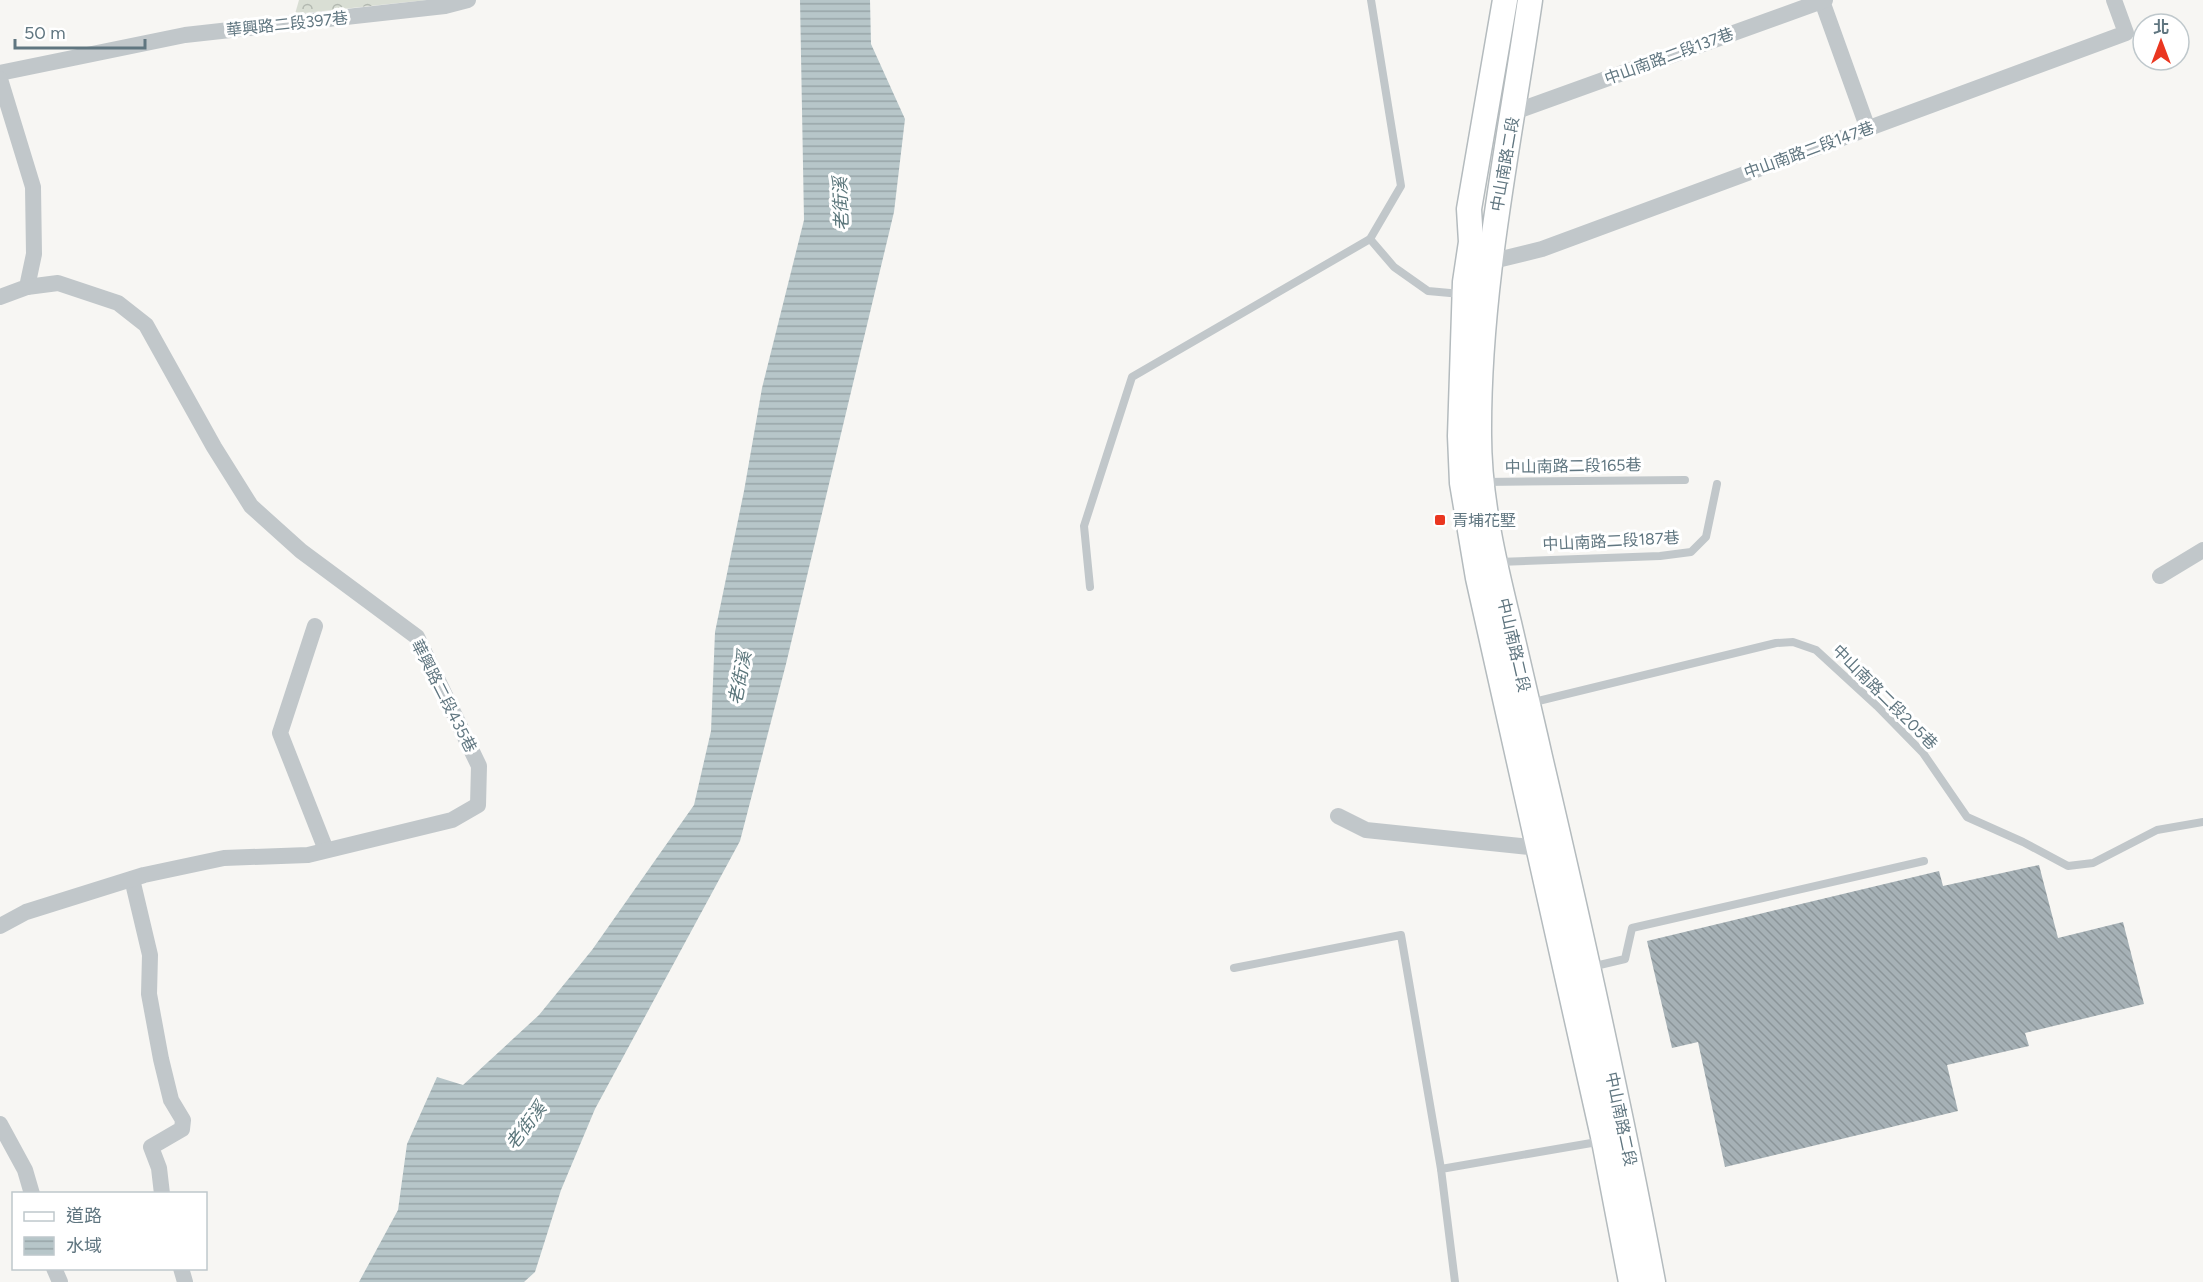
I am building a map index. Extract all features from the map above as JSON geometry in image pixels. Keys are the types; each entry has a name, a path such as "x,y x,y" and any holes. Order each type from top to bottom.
{"main road":[{"name":"中山南路二段","path":"1505,0 1469,208 1471,242 1465,294 1460,436 1494,562 1539,848 1626,1137 1653,1282"},
{"name":"中山南路二段","path":"1530,0 1489,262 1482,335 1479,414 1472,483 1478,578 1517,706 1577,971 1604,1141 1631,1282"}],"street":[{"name":"華興路二段397巷","path":"0,73 185,35 445,6 468,0"},
{"name":"中山南路二段147巷","path":"1489,262 1542,249 2126,33 2114,0"},
{"name":"中山南路二段137巷","path":"1514,112 1823,1"},
{"path":"1823,1 1868,129"},
{"path":"0,79 33,187 34,254 27,287 0,297"},
{"name":"華興路二段435巷","path":"0,926 26,912 132,879 224,858 308,855 452,820 478,806 478,766 417,637 301,551 251,506 214,447 146,326 118,303 58,283 27,287"},
{"path":"2160,576 2203,550"},
{"path":"315,626 280,734 326,850"},
{"path":"1338,816 1366,830 1539,848"},
{"path":"132,879 150,955 149,994 161,1059 171,1100 183,1120 182,1129 152,1147 159,1168 162,1192"},
{"path":"0,1124 26,1170 32,1192"}],"lane":[{"path":"1090,587 1084,526 1132,377 1370,239 1401,186 1371,0"},
{"path":"1370,239 1394,267 1428,291 1465,294"},
{"name":"中山南路二段165巷","path":"1472,483 1685,480"},
{"name":"中山南路二段187巷","path":"1494,562 1660,556 1692,552 1706,537 1718,484"},
{"name":"中山南路二段205巷","path":"1517,706 1776,643 1793,642 1816,651 1877,706 1923,753 1967,817 2023,842 2068,866 2093,863 2157,830 2203,822"},
{"path":"1577,971 1625,959 1632,928 1924,861"},
{"path":"1234,968 1401,935 1441,1169 1455,1282"},
{"path":"1441,1169 1604,1141"}],"green space":[{"path":"299,0 427,0 295,14"}],"water":[{"name":"老街溪","path":"800,0 870,0 871,44 905,119 894,212 786,664 740,841 595,1109 561,1190 535,1272 524,1282 359,1282 398,1210 407,1144 437,1077 463,1085 539,1015 592,950 694,805 711,731 715,632 744,491 762,388 804,220"}],"building":[{"path":"2039,865 2058,938 2123,922 2144,1004 2025,1033 2029,1046 1947,1065 1958,1111 1725,1167 1698,1042 1672,1048 1647,941 1939,871 1943,886"}],"place":[{"name":"青埔花墅","path":"1440,520"}]}
